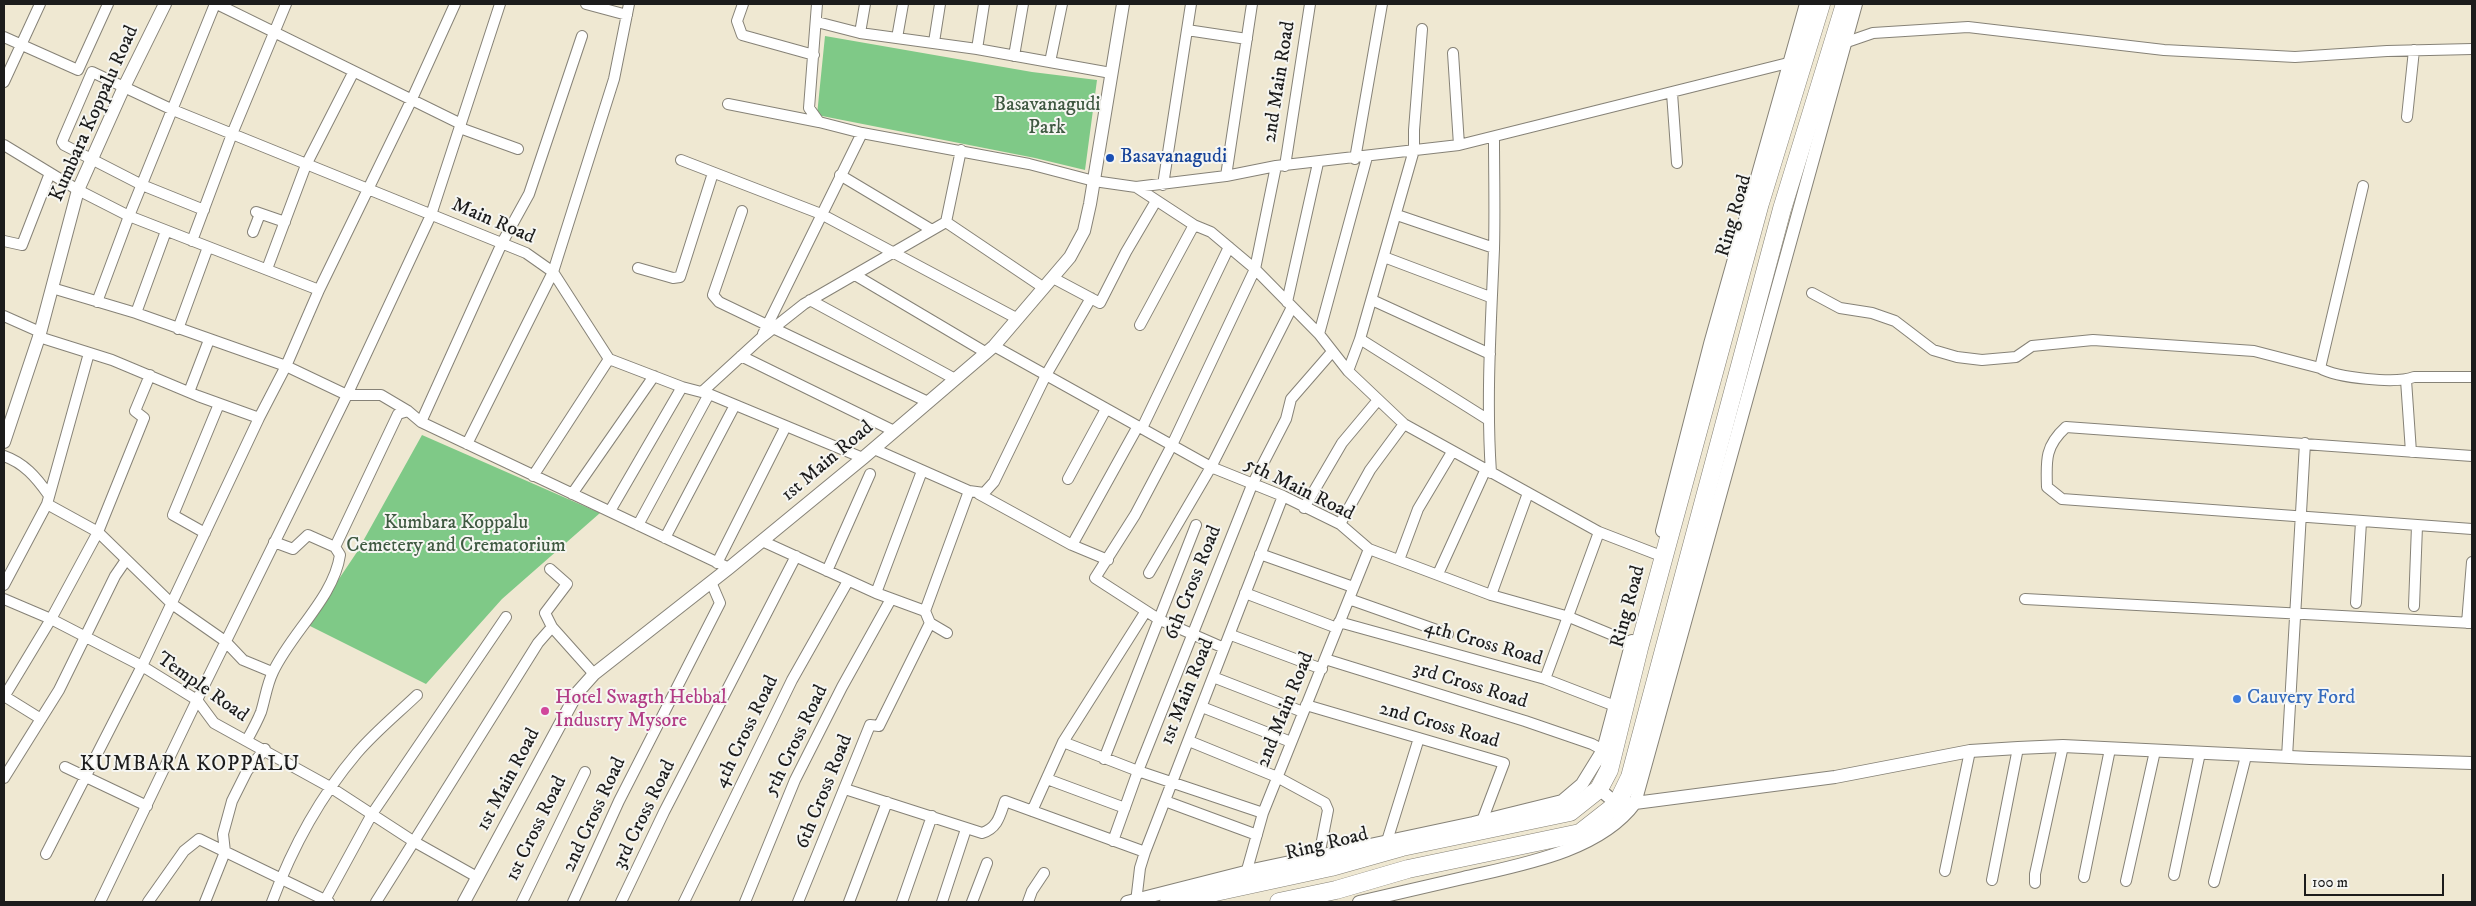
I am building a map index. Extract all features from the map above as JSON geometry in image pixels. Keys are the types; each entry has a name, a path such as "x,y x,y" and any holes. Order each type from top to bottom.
{"highway":[{"name":"Ring Road","path":"1168,902 1192,900 1245,879 1331,867 1402,847 1570,812 1599,789 1609,770 1639,648 1760,203 1821,4"},
{"path":"1279,902 1334,896 1408,869 1580,833 1626,804 1630,777 1782,209 1839,45 1845,4"}],"street":[{"path":"4,82 40,4"},
{"path":"4,37 78,70 108,4"},
{"name":"Kumbara Koppalu Road","path":"4,442 40,334 78,190 124,87 165,4"},
{"path":"97,302 129,216 216,4 460,126 518,149"},
{"path":"192,241 232,134 286,4"},
{"path":"46,854 86,778 172,604 259,418 286,366 319,290 411,101 455,4"},
{"path":"100,902 347,395 431,215 500,4"},
{"path":"586,4 626,15"},
{"path":"467,444 553,272 614,79 629,4"},
{"path":"743,4 737,21 742,35 814,55"},
{"path":"817,4 809,108 819,122"},
{"path":"860,33 865,4"},
{"path":"897,38 903,4"},
{"path":"934,42 940,4"},
{"path":"977,49 984,4"},
{"path":"1014,56 1023,4"},
{"path":"1050,62 1062,4"},
{"name":"1st Main Road","path":"464,902 577,693 594,674 711,582 723,565 762,541 874,449 989,349 1018,319 1070,257 1084,231 1123,4"},
{"path":"1163,185 1192,4"},
{"path":"1226,176 1252,4"},
{"name":"2nd Main Road","path":"1146,611 1095,578 1108,560 1172,445 1256,270 1281,166 1310,4"},
{"path":"1354,159 1384,4"},
{"path":"1133,901 1245,879 1319,856 1482,821 1562,801 1582,784 1603,750 1710,344 1806,4"},
{"path":"1839,45 1856,4"},
{"path":"817,22 860,33 934,42 1111,73"},
{"path":"1839,45 1874,33 1968,27 2164,50 2295,57 2414,50 2472,49"},
{"path":"1348,371 1372,300 1414,150 1422,29"},
{"path":"1187,30 1247,39"},
{"path":"421,422 502,244 529,194 582,36"},
{"path":"2407,117 2414,50"},
{"path":"728,104 819,122 862,133 1029,164 1094,181 1136,188 1226,176 1281,166 1459,146 1788,63 1807,51"},
{"path":"1454,53 1459,146"},
{"name":"Main Road","path":"93,160 64,145 62,142 90,73 95,72 173,110 526,253 553,272 609,359"},
{"path":"267,269 306,164 353,73"},
{"path":"1672,93 1677,163"},
{"path":"638,525 706,393 770,327 821,214 862,133"},
{"path":"1438,574 1488,472 1487,419 1490,297 1494,248 1494,138"},
{"path":"4,145 78,190 129,216 319,290"},
{"path":"770,327 810,300 946,222 960,150"},
{"path":"1318,334 1367,157"},
{"path":"93,160 142,185 204,210"},
{"path":"681,160 821,214 894,251 1018,319"},
{"path":"1149,574 1211,467 1290,305 1318,163"},
{"path":"4,241 22,245 50,173"},
{"path":"638,268 673,278 680,277 713,173"},
{"path":"840,175 932,230"},
{"path":"2320,368 2363,186"},
{"path":"1136,188 1194,225 1211,232 1256,270 1318,334 1348,371 1404,424 1598,532 1656,554"},
{"path":"1053,278 1100,303 1126,252 1156,200"},
{"path":"742,211 713,295 719,302 928,402"},
{"path":"253,232 258,213 284,222"},
{"path":"1397,215 1494,248"},
{"path":"946,222 1044,288"},
{"path":"1140,325 1194,225"},
{"path":"136,313 166,231"},
{"path":"178,329 208,247"},
{"path":"1072,545 1140,427 1229,247"},
{"path":"1384,257 1490,297"},
{"name":"5th Main Road","path":"855,275 989,349 1046,375 1211,467 1283,496 1304,508 1340,524 1369,548 1492,595 1569,617 1632,643"},
{"path":"52,288 136,313 286,366 347,395 381,395 408,411 421,422 723,565 786,426"},
{"path":"1812,293 1840,308 1872,313 1895,321 1933,350 1957,357 1982,360 2016,357 2032,346 2093,340 2254,351 2320,368 2327,372 2356,376 2406,380 2414,377 2472,377"},
{"path":"974,493 984,493 994,482 1046,375 1091,298"},
{"path":"810,300 954,378"},
{"path":"1372,300 1490,354"},
{"path":"4,316 40,334 259,418"},
{"path":"189,392 209,340"},
{"path":"1360,340 1487,419"},
{"path":"4,585 47,499 89,352"},
{"name":"6th Cross Road","path":"1113,841 1138,771 1252,485 1286,419 1292,399 1331,352"},
{"path":"741,356 894,432"},
{"path":"533,476 609,359 682,387 706,393 735,404 863,458"},
{"path":"41,719 4,697 51,619 98,532 144,418 143,415 135,411 150,375"},
{"path":"572,494 654,376"},
{"path":"2406,380 2411,452"},
{"path":"610,512 682,387"},
{"path":"1304,508 1342,443 1378,400"},
{"path":"205,533 173,515 219,404"},
{"path":"665,538 735,404"},
{"path":"1068,479 1106,409"},
{"path":"335,548 398,414 408,411"},
{"path":"1340,524 1370,470 1404,424"},
{"path":"2472,456 2066,427 2052,439 2046,465 2048,487 2062,500 2472,530"},
{"path":"2287,758 2296,615 2299,518 2305,443"},
{"path":"874,449 974,493 1072,545 1108,560"},
{"path":"1399,560 1418,508 1452,452"},
{"path":"4,456 14,460 36,476 47,499 98,532 172,604 225,642 243,660 272,672"},
{"path":"876,593 922,471"},
{"path":"827,571 870,474"},
{"path":"947,633 930,623 925,611 974,493"},
{"path":"1492,595 1528,493"},
{"name":"1st Main Road","path":"1133,901 1146,852 1283,496"},
{"path":"2356,603 2360,522"},
{"path":"1104,759 1196,525"},
{"path":"2414,606 2418,526"},
{"path":"1545,679 1569,617 1598,532"},
{"path":"247,740 260,714 272,672 296,632 327,591 338,568 340,555 335,548 308,535 293,550 274,542"},
{"path":"762,541 876,593 925,611"},
{"name":"2nd Main Road","path":"1245,879 1263,813 1369,548"},
{"path":"1260,554 1354,587"},
{"name":"3rd Cross Road","path":"621,902 664,812 796,556"},
{"path":"4,778 59,690 84,638 126,560"},
{"path":"2025,599 2470,623 2472,562"},
{"path":"550,569 567,584 546,613 552,627 594,674"},
{"name":"4th Cross Road","path":"684,902 792,680 848,580"},
{"name":"2nd Cross Road","path":"573,902 619,801 720,603 711,582"},
{"name":"4th Cross Road","path":"1245,593 1338,625 1545,679 1615,706"},
{"name":"Temple Road","path":"4,599 51,619 84,638 142,666 197,700 214,723 330,787 477,878"},
{"name":"5th Cross Road","path":"744,902 795,780 842,686 892,599"},
{"path":"1349,599 1448,634"},
{"path":"1032,811 1063,742 1146,611 1160,620 1224,648"},
{"path":"148,902 184,851 199,839 326,902 372,814 506,617"},
{"name":"6th Cross Road","path":"798,902 870,725 879,726 930,623"},
{"path":"376,902 413,840 538,643 552,627"},
{"name":"3rd Cross Road","path":"1231,634 1324,664 1525,720 1592,744 1603,750"},
{"name":"2nd Cross Road","path":"1213,676 1305,708 1504,763 1482,821"},
{"path":"272,902 299,837 330,787 358,752 418,695"},
{"path":"1202,707 1291,742"},
{"path":"1387,841 1419,738"},
{"path":"1063,742 1104,759 1263,813"},
{"path":"1188,742 1277,777 1325,803 1328,810 1319,856"},
{"path":"1599,789 1626,804 1835,777 1970,751 2063,746 2287,758 2472,763"},
{"path":"2035,884 2035,874 2063,746"},
{"path":"1992,880 2018,748"},
{"path":"2084,877 2110,749"},
{"path":"205,902 225,852 223,834 232,800 247,771 265,750"},
{"path":"1945,871 1970,751"},
{"path":"2126,881 2155,752"},
{"path":"2174,875 2200,754"},
{"path":"2214,882 2246,756"},
{"path":"65,768 147,806"},
{"name":"1st Cross Road","path":"522,902 585,772"},
{"path":"1047,779 1124,808"},
{"path":"845,789 982,833 992,830 1005,801 1146,852"},
{"path":"1165,801 1257,834"},
{"path":"849,902 886,802"},
{"path":"1359,902 1556,855 1609,829 1626,815 1626,804"},
{"path":"902,902 932,816"},
{"path":"942,902 966,828"},
{"path":"972,902 987,862"},
{"path":"1028,902 1032,891 1044,873"}],"green space":[{"name":"Basavanagudi Park","path":"825,36 1032,72 1097,80 1085,170 1035,158 817,115"},
{"name":"Kumbara Koppalu Cemetery and Crematorium","path":"422,435 600,513 502,599 426,684 308,625 357,552"}],"place":[{"name":"Basavanagudi","path":"1110,158"},
{"name":"Cauvery Ford","path":"2237,699"},
{"name":"Hotel Swagth Hebbal Industry Mysore","path":"545,711"}],"district":[{"name":"KUMBARA KOPPALU","path":"190,766"}]}
